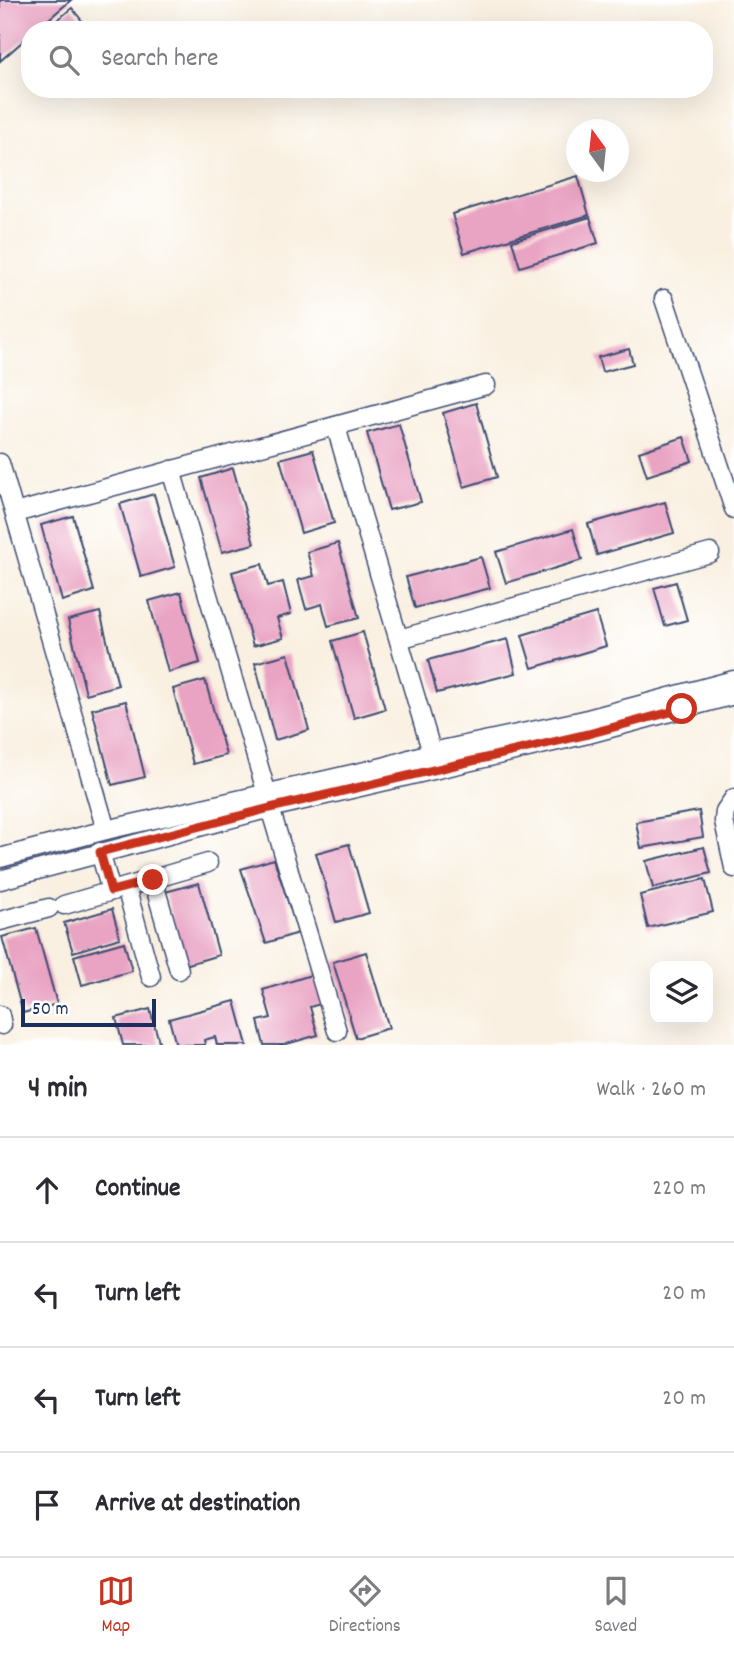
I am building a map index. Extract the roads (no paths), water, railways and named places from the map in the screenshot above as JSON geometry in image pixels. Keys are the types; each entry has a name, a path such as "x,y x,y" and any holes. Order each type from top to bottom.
{"street":[{"path":"664,299 734,509"},
{"path":"15,513 486,385"},
{"path":"336,427 437,771"},
{"path":"0,463 106,830"},
{"path":"172,470 337,1031"},
{"path":"399,639 710,553"},
{"path":"0,858 106,830 437,771 680,702 734,680"},
{"path":"0,880 432,752 584,720 734,695"},
{"path":"734,798 725,811 724,821 734,867"},
{"path":"56,842 62,863"},
{"path":"100,852 118,889 151,977"},
{"path":"0,921 208,863"},
{"path":"153,880 179,970"}]}
